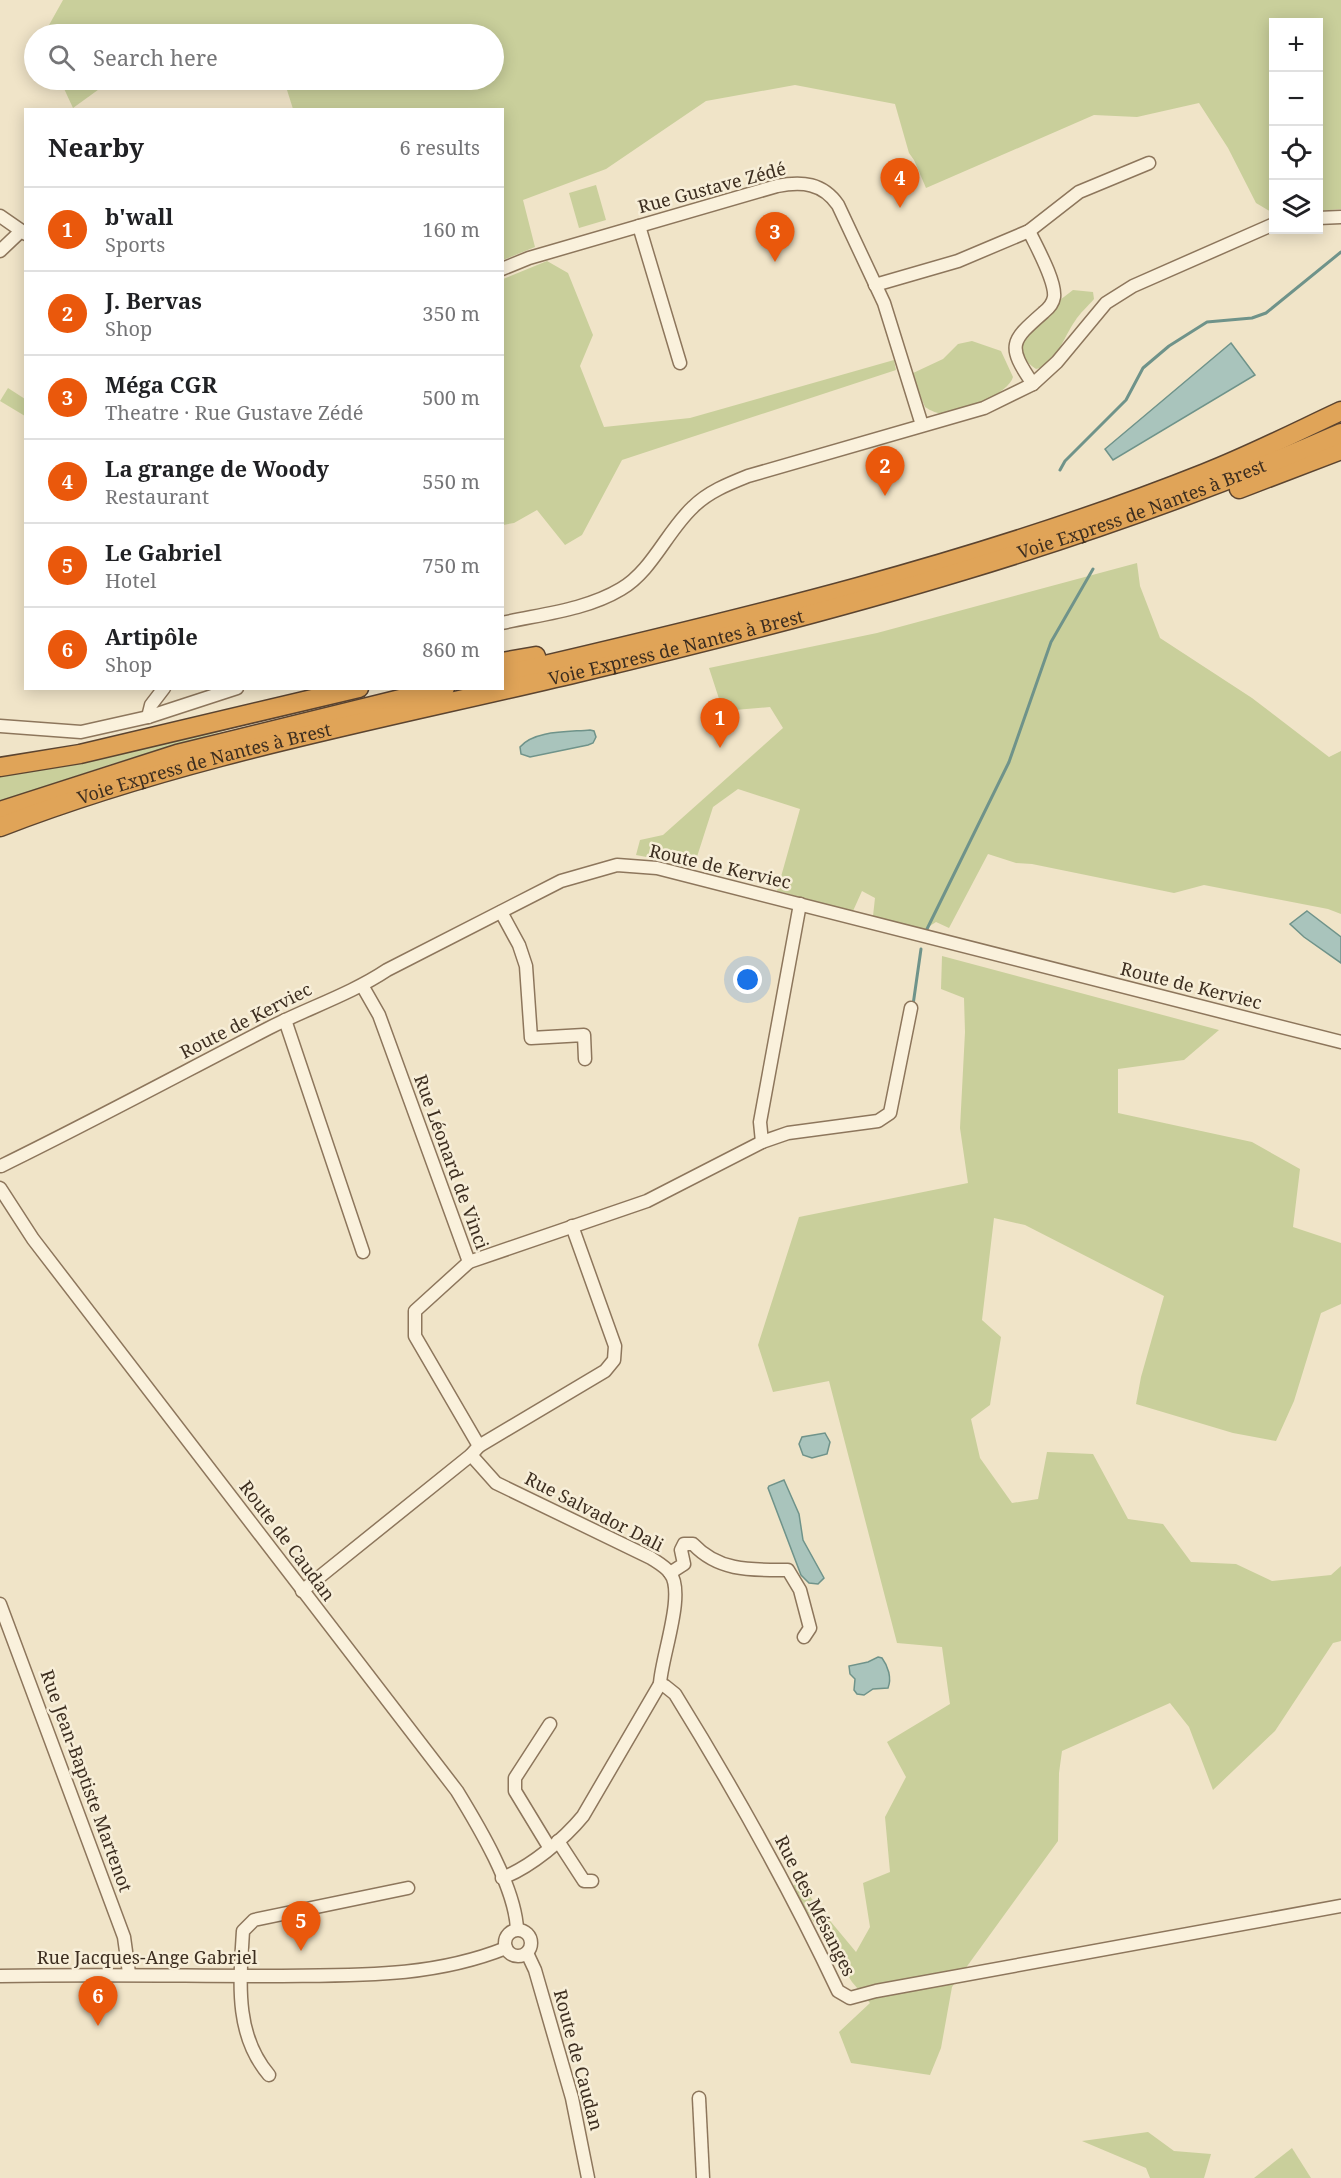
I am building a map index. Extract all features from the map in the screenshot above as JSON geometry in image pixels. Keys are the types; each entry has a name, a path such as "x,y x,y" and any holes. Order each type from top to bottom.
{"highway":[{"name":"Voie Express de Nantes à Brest","path":"504,675 880,580 1067,523 1206,472 1341,411"},
{"name":"Voie Express de Nantes à Brest","path":"504,689 764,628 930,582 1140,515 1341,433"},
{"path":"1140,515 1168,514 1341,450"},
{"path":"504,662 659,631 685,630"},
{"path":"0,767 80,754 351,690"},
{"name":"Voie Express de Nantes à Brest","path":"0,811 177,754 437,690"},
{"name":"Voie Express de Nantes à Brest","path":"0,827 117,786 261,746 500,690"},
{"path":"0,838 88,806 240,760 261,746"}],"street":[{"path":"875,285 958,261 1029,231 1080,192 1149,163"},
{"name":"Rue Gustave Zédé","path":"504,268 529,258 777,186 802,182 818,187 833,196 884,303 922,425"},
{"path":"0,216 23,233 0,251"},
{"path":"1323,218 1341,217"},
{"path":"639,226 680,363"},
{"path":"504,623 593,602 622,588 642,570 693,506 717,489 748,476 984,408 1033,384 1057,362 1106,303 1133,286 1269,226"},
{"path":"1029,231 1053,285 1054,297 1050,307 1018,336 1014,345 1015,353 1033,384"},
{"path":"148,717 151,705 162,690"},
{"path":"0,726 81,732 148,717 231,690"},
{"name":"Route de Kerviec","path":"0,1165 285,1020 334,997 363,987 387,970 561,881 617,866 657,868 1341,1042"},
{"path":"762,1142 760,1122 800,904"},
{"path":"501,912 519,945 526,966 531,1038 584,1035 585,1059"},
{"name":"Rue Léonard de Vinci","path":"363,987 379,1016 469,1262 415,1311 415,1336 475,1450"},
{"path":"469,1262 647,1201 762,1142 788,1133 878,1121 890,1113 911,1008"},
{"path":"285,1020 363,1252"},
{"path":"0,1165 0,1172"},
{"name":"Route de Caudan","path":"0,1188 33,1239 457,1791 471,1813 502,1878 516,1914 517,1929 525,1931 531,1938 532,1946 527,1953 535,1970 572,2098 588,2178"},
{"path":"302,1591 475,1450 605,1371 614,1360 615,1346 572,1226"},
{"name":"Rue Salvador Dali","path":"475,1450 496,1483 651,1558 670,1573 676,1586 675,1605 661,1665 660,1684"},
{"path":"670,1573 684,1564 681,1550 684,1544 693,1544 701,1552 739,1569 788,1570 800,1590 810,1628 804,1637"},
{"name":"Rue Jean-Baptiste Martenot","path":"0,1604 124,1937 129,1973"},
{"path":"502,1878 528,1864 568,1834 584,1816 660,1684"},
{"name":"Rue des Mésanges","path":"660,1684 675,1694 713,1756 794,1898 838,1991 850,1998 887,1989 1341,1906"},
{"path":"550,1725 515,1778 515,1791 584,1881 592,1881"},
{"path":"269,2074 258,2062 240,2006 243,1931 254,1920 408,1888"},
{"path":"517,1929 507,1936 506,1948 515,1956 527,1953"},
{"name":"Rue Jacques-Ange Gabriel","path":"0,1976 129,1973 241,1976 396,1975 449,1965 506,1948"},
{"path":"699,2098 703,2178"}],"green space":[{"path":"63,0 1341,0 1341,209 1323,211 1323,18 1269,18 1269,211 1256,203 1228,148 1199,103 1137,117 1094,115 926,188 909,153 895,104 795,85 706,101 606,169 523,200 535,247 504,260 504,108 293,108 287,90 504,90 504,24 50,24"},
{"path":"65,90 98,90 73,108"},
{"path":"596,185 606,220 579,228 569,193"},
{"path":"547,261 568,273 593,335 580,366 604,427 690,418 894,360 896,370 622,460 582,535 565,545 537,510 514,523 504,525 504,279"},
{"path":"1073,290 1093,292 1094,299 1077,318 1054,356 1049,362 1036,369 1024,357 1022,341 1056,310 1060,300"},
{"path":"972,341 1001,351 1013,377 1010,383 975,406 948,414 925,407 911,374 943,359 958,344"},
{"path":"8,388 24,398 24,415 0,401"},
{"path":"1137,563 1140,586 1160,638 1252,698 1329,757 1341,751 1341,914 1328,909 1204,885 1174,893 1032,864 1016,863 988,854 949,928 936,922 922,931 873,916 875,898 862,891 853,911 777,891 800,809 738,789 713,807 694,866 636,855 640,840 663,835 783,728 770,707 723,711 709,668 877,633"},
{"path":"227,724 230,729 112,764 0,801 0,774"},
{"path":"942,956 1219,1030 1184,1060 1118,1069 1118,1113 1252,1142 1300,1169 1293,1227 1341,1243 1341,1304 1321,1313 1294,1401 1276,1441 1233,1433 1136,1404 1141,1377 1164,1296 1025,1225 994,1218 982,1320 1001,1337 990,1405 971,1419 980,1458 1012,1503 1038,1499 1047,1452 1093,1454 1128,1519 1163,1524 1191,1562 1236,1564 1272,1581 1331,1575 1341,1566 1341,1641 1333,1643 1275,1731 1213,1790 1189,1727 1170,1703 1062,1751 1059,1773 1058,1841 952,1987 941,2048 930,2075 851,2063 839,2032 870,2003 852,1982 792,1888 797,1881 856,1952 870,1927 863,1883 890,1872 885,1817 906,1777 887,1742 950,1704 942,1647 897,1643 829,1381 773,1392 758,1345 799,1217 968,1183 960,1128 965,1032 964,998 941,989"},
{"path":"1148,2132 1174,2151 1211,2154 1204,2178 1150,2178 1146,2168 1082,2141"},
{"path":"1292,2148 1311,2178 1254,2178"}],"water":[{"path":"1231,343 1255,375 1113,460 1105,449"},
{"path":"594,731 596,737 593,743 588,745 530,757 521,754 520,747 534,737"},
{"path":"1307,911 1341,937 1341,963 1304,937 1290,924"},
{"path":"825,1433 830,1442 827,1454 812,1458 803,1455 799,1444 802,1437"},
{"path":"784,1480 799,1514 803,1540 824,1578 818,1584 809,1583 801,1575 768,1488"},
{"path":"878,1657 882,1658 888,1668 890,1680 888,1688 873,1689 864,1695 857,1694 854,1690 855,1679 850,1674 849,1666 868,1662"}],"waterway":[{"path":"1060,470 1065,461 1126,400 1143,368 1169,346 1207,322 1252,318 1266,313 1341,252"},
{"path":"927,929 1009,762 1051,642 1093,569"},
{"path":"913,1005 921,949"}],"place":[{"name":"La grange de Woody","path":"900,208"},
{"name":"Méga CGR","path":"775,262"},
{"name":"J. Bervas","path":"885,496"},
{"name":"b'wall","path":"720,748"},
{"name":"Le Gabriel","path":"301,1951"},
{"name":"Artipôle","path":"98,2026"}]}
